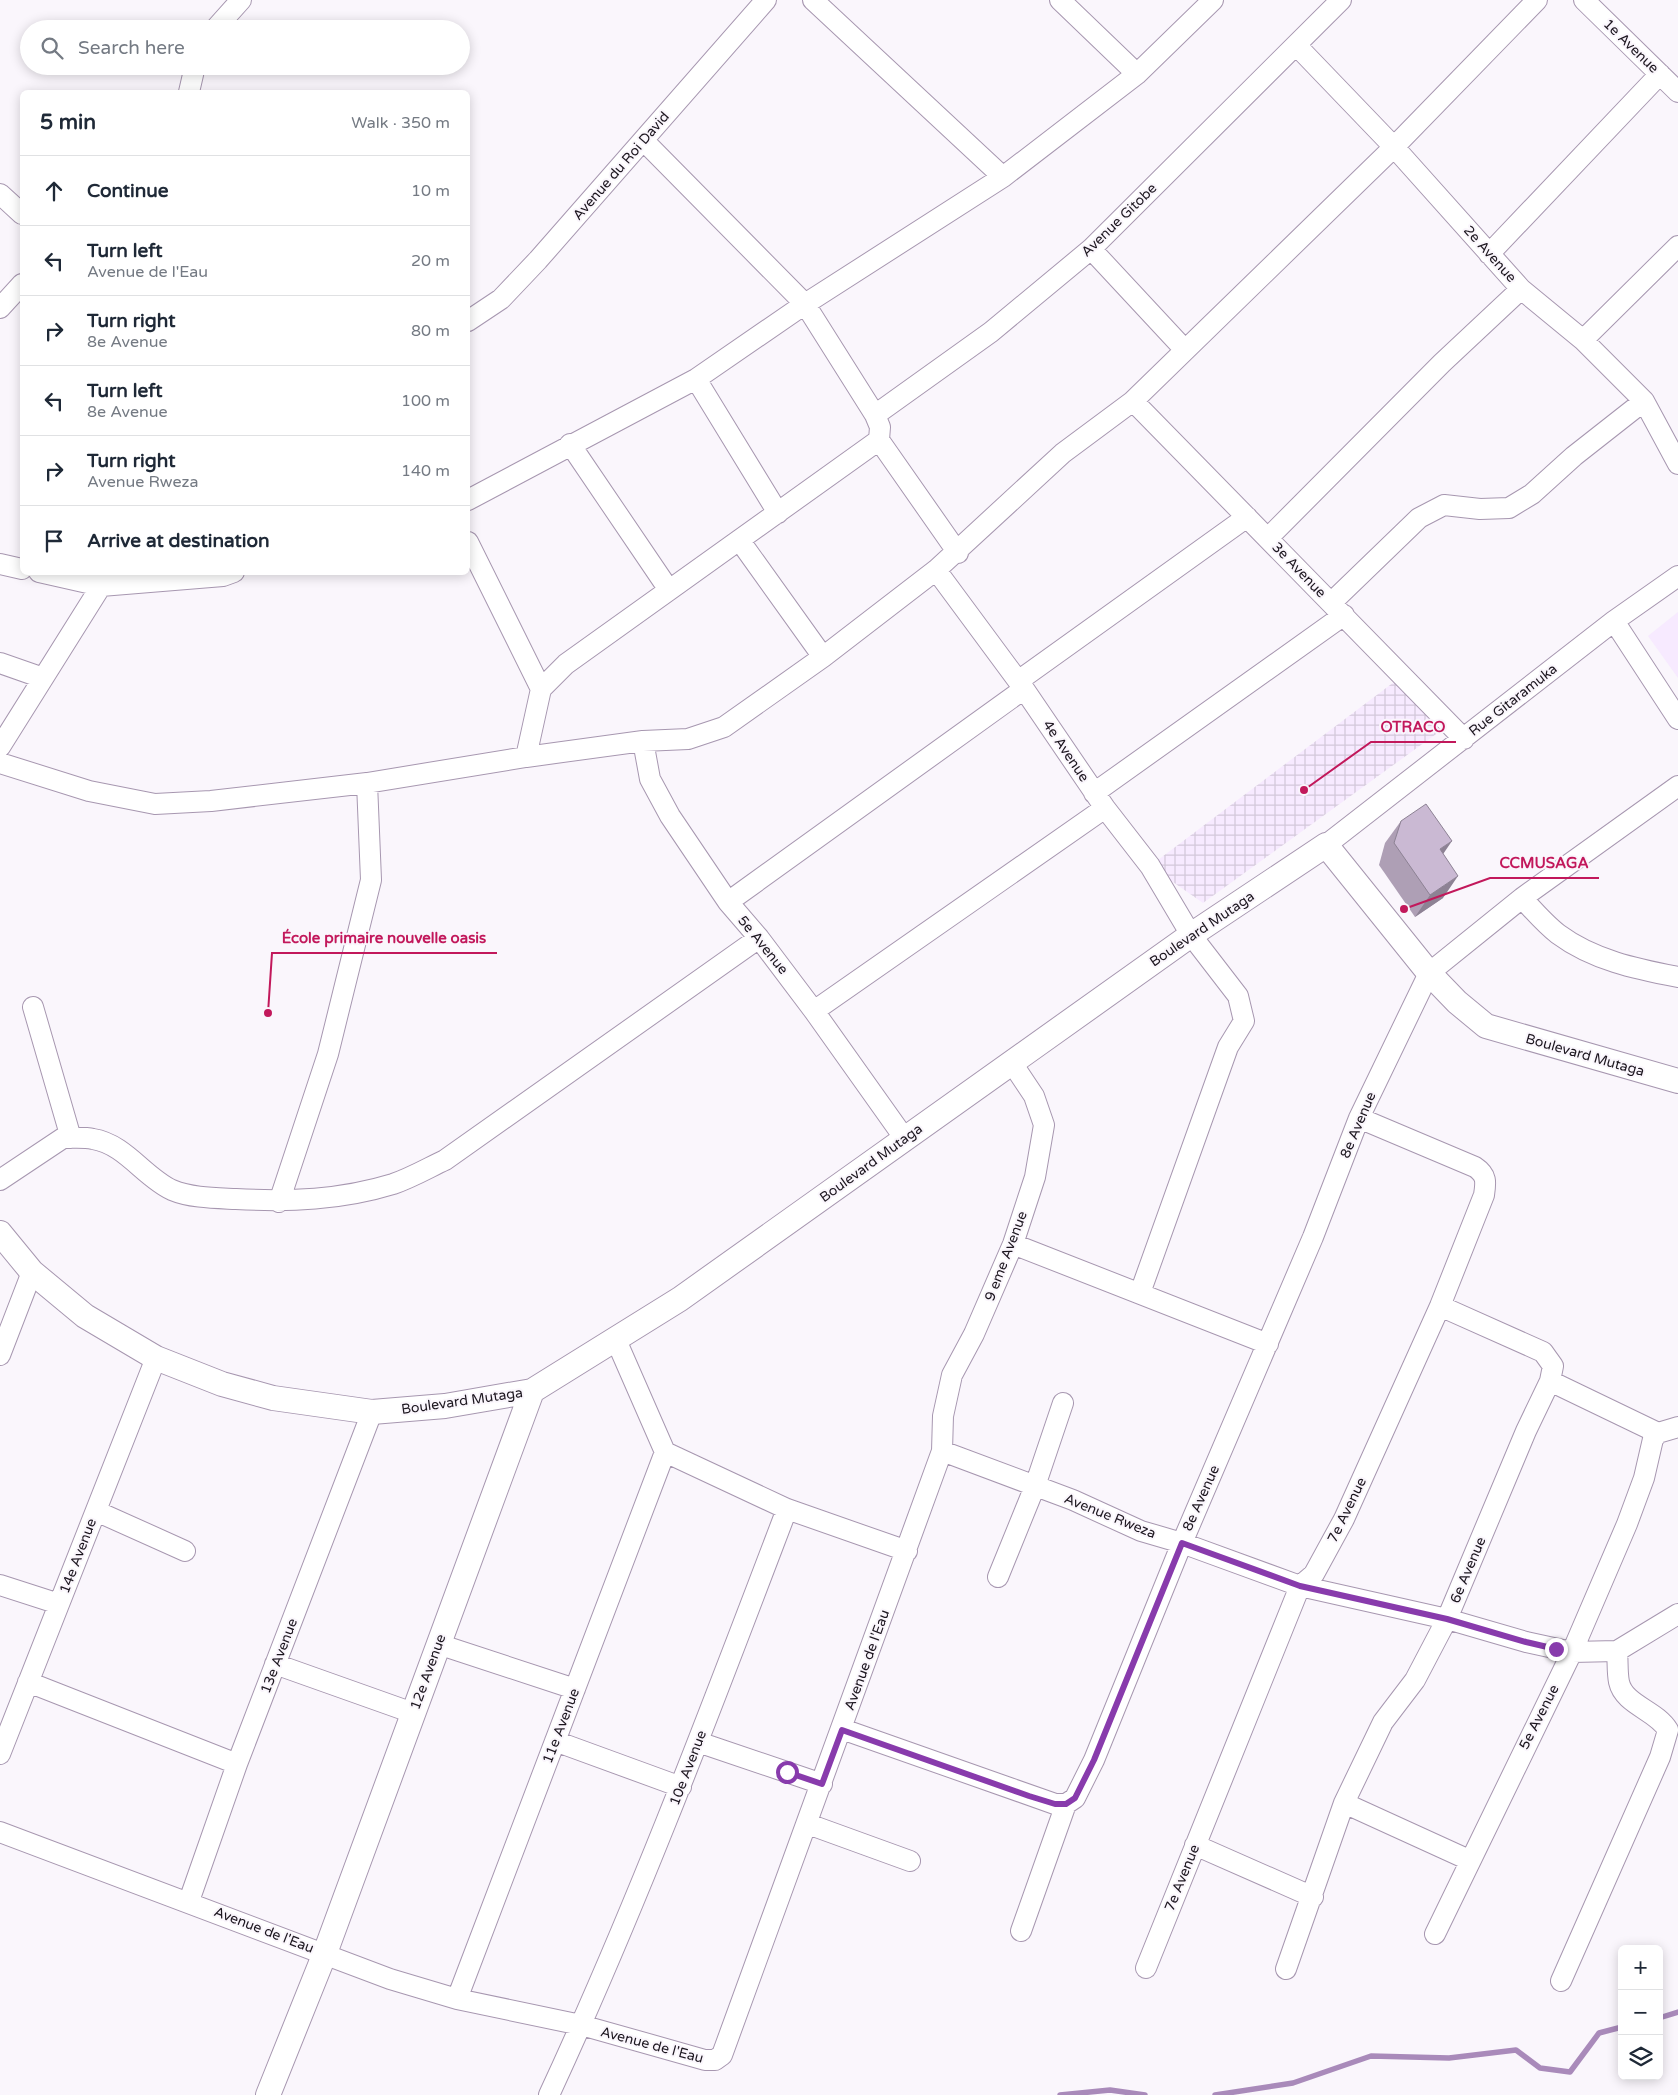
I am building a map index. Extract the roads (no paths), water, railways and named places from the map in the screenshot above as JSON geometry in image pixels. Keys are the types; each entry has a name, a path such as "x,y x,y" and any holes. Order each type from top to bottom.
{"street":[{"path":"224,20 241,0"},
{"name":"Avenue du Roi David","path":"470,320 507,292 644,141 766,0"},
{"path":"813,0 1003,177"},
{"path":"1060,0 1137,74"},
{"path":"470,499 696,378 805,304 1003,177 1137,74 1213,0"},
{"name":"Avenue Gitobe","path":"875,415 990,332 1091,249 1340,0"},
{"path":"0,763 89,791 154,804 212,801 367,783 526,757 643,741 688,739 724,727 823,657 958,553 1064,453 1133,401 1394,147 1537,0"},
{"name":"1e Avenue","path":"1584,0 1678,92"},
{"name":"2e Avenue","path":"1296,45 1394,147 1521,289 1583,340 1644,401 1678,464"},
{"path":"1489,254 1660,74"},
{"path":"189,90 193,75"},
{"path":"644,141 805,304 875,415 880,427 878,440 958,553"},
{"path":"0,194 20,212"},
{"path":"1583,340 1678,246"},
{"path":"1091,249 1185,350"},
{"path":"0,308 20,286"},
{"path":"1268,538 1435,370 1521,289"},
{"path":"696,378 778,513"},
{"name":"3e Avenue","path":"1133,401 1464,739"},
{"path":"814,1010 1100,801 1338,609 1419,518 1444,505 1480,509 1509,508 1532,494 1574,456 1644,401"},
{"path":"526,757 541,690 566,664 878,440"},
{"path":"570,444 669,590"},
{"path":"728,902 1247,517"},
{"path":"740,540 823,657"},
{"path":"470,546 541,690"},
{"path":"0,564 20,569"},
{"name":"4e Avenue","path":"936,570 1021,685 1100,801 1150,866 1191,934 1238,996 1244,1021 1228,1047 1140,1293"},
{"path":"66,575 102,579 226,575"},
{"name":"Rue Gitaramuka","path":"1326,845 1614,622 1678,576"},
{"path":"0,747 102,579"},
{"path":"1614,622 1678,719"},
{"path":"0,663 43,678"},
{"name":"5e Avenue","path":"643,741 650,778 670,816 728,902 759,938 814,1010 905,1139"},
{"path":"279,1202 328,1054 371,880 367,783"},
{"path":"1429,973 1522,898 1678,786"},
{"name":"Boulevard Mutaga","path":"0,1232 32,1272 85,1316 156,1358 222,1384 273,1398 372,1412 445,1406 532,1391 680,1299 1191,934 1326,845 1429,973 1457,1002 1486,1026 1678,1081"},
{"path":"1522,898 1557,933 1578,947 1628,968 1678,977"},
{"path":"0,1180 63,1138 71,1138 94,1139 121,1150 143,1171 172,1190 202,1197 279,1202 346,1196 395,1183 445,1160 759,938"},
{"name":"8e Avenue","path":"1021,1931 1066,1804 1075,1798 1094,1760 1182,1543 1268,1344 1359,1118 1429,973"},
{"path":"33,1007 71,1138"},
{"name":"9 eme Avenue","path":"942,1451 943,1416 952,1375 974,1334 1013,1244 1035,1177 1044,1125 1034,1096 1012,1063"},
{"name":"7e Avenue","path":"1146,1968 1300,1586 1314,1574 1344,1519 1440,1306 1484,1195 1486,1181 1484,1173 1475,1167 1359,1118"},
{"path":"1013,1244 1268,1344"},
{"path":"0,1355 32,1272"},
{"path":"1440,1306 1543,1352 1553,1366 1550,1381 1658,1433 1678,1427"},
{"path":"616,1340 665,1452 787,1509 907,1551"},
{"name":"14e Avenue","path":"0,1754 156,1358"},
{"name":"6e Avenue","path":"1286,1969 1344,1803 1383,1722 1415,1680 1447,1619 1526,1431 1550,1381"},
{"name":"12e Avenue","path":"268,2095 325,1953 532,1391"},
{"path":"998,1576 1035,1486 1063,1403"},
{"name":"13e Avenue","path":"189,1901 237,1764 372,1412"},
{"name":"5e Avenue","path":"1435,1934 1572,1652 1627,1524 1644,1478 1653,1439 1658,1433"},
{"name":"Avenue Rweza","path":"942,1451 1074,1500 1141,1531 1182,1543 1300,1586 1447,1619 1526,1642 1572,1652 1617,1651 1678,1614"},
{"name":"Avenue de l'Eau","path":"0,1832 189,1901 390,1979 457,1999 581,2025 705,2060 715,2060 722,2055 808,1824 942,1451"},
{"name":"11e Avenue","path":"457,1999 665,1452"},
{"name":"10e Avenue","path":"549,2095 581,2025 681,1787 787,1509"},
{"path":"96,1512 185,1551"},
{"path":"0,1585 59,1604"},
{"path":"438,1644 575,1689"},
{"path":"1561,1981 1660,1757 1668,1730 1657,1716 1627,1697 1619,1683 1617,1651"},
{"path":"275,1664 413,1713"},
{"path":"28,1682 237,1764"},
{"path":"842,1730 1029,1796 1055,1804 1066,1804"},
{"path":"555,1741 681,1787"},
{"path":"698,1742 822,1784"},
{"path":"1344,1803 1470,1860"},
{"path":"808,1824 910,1861"},
{"path":"1195,1845 1313,1896"}],"waterway":[{"path":"1663,2017 1678,2012"},
{"path":"1215,2095 1293,2083 1371,2056 1449,2058 1516,2050 1540,2068 1570,2072 1599,2033 1618,2028"},
{"path":"1060,2095 1110,2090 1145,2095"}],"place":[{"name":"OTRACO","path":"1304,790"},
{"name":"CCMUSAGA","path":"1404,909"},
{"name":"École primaire nouvelle oasis","path":"268,1013"}]}
